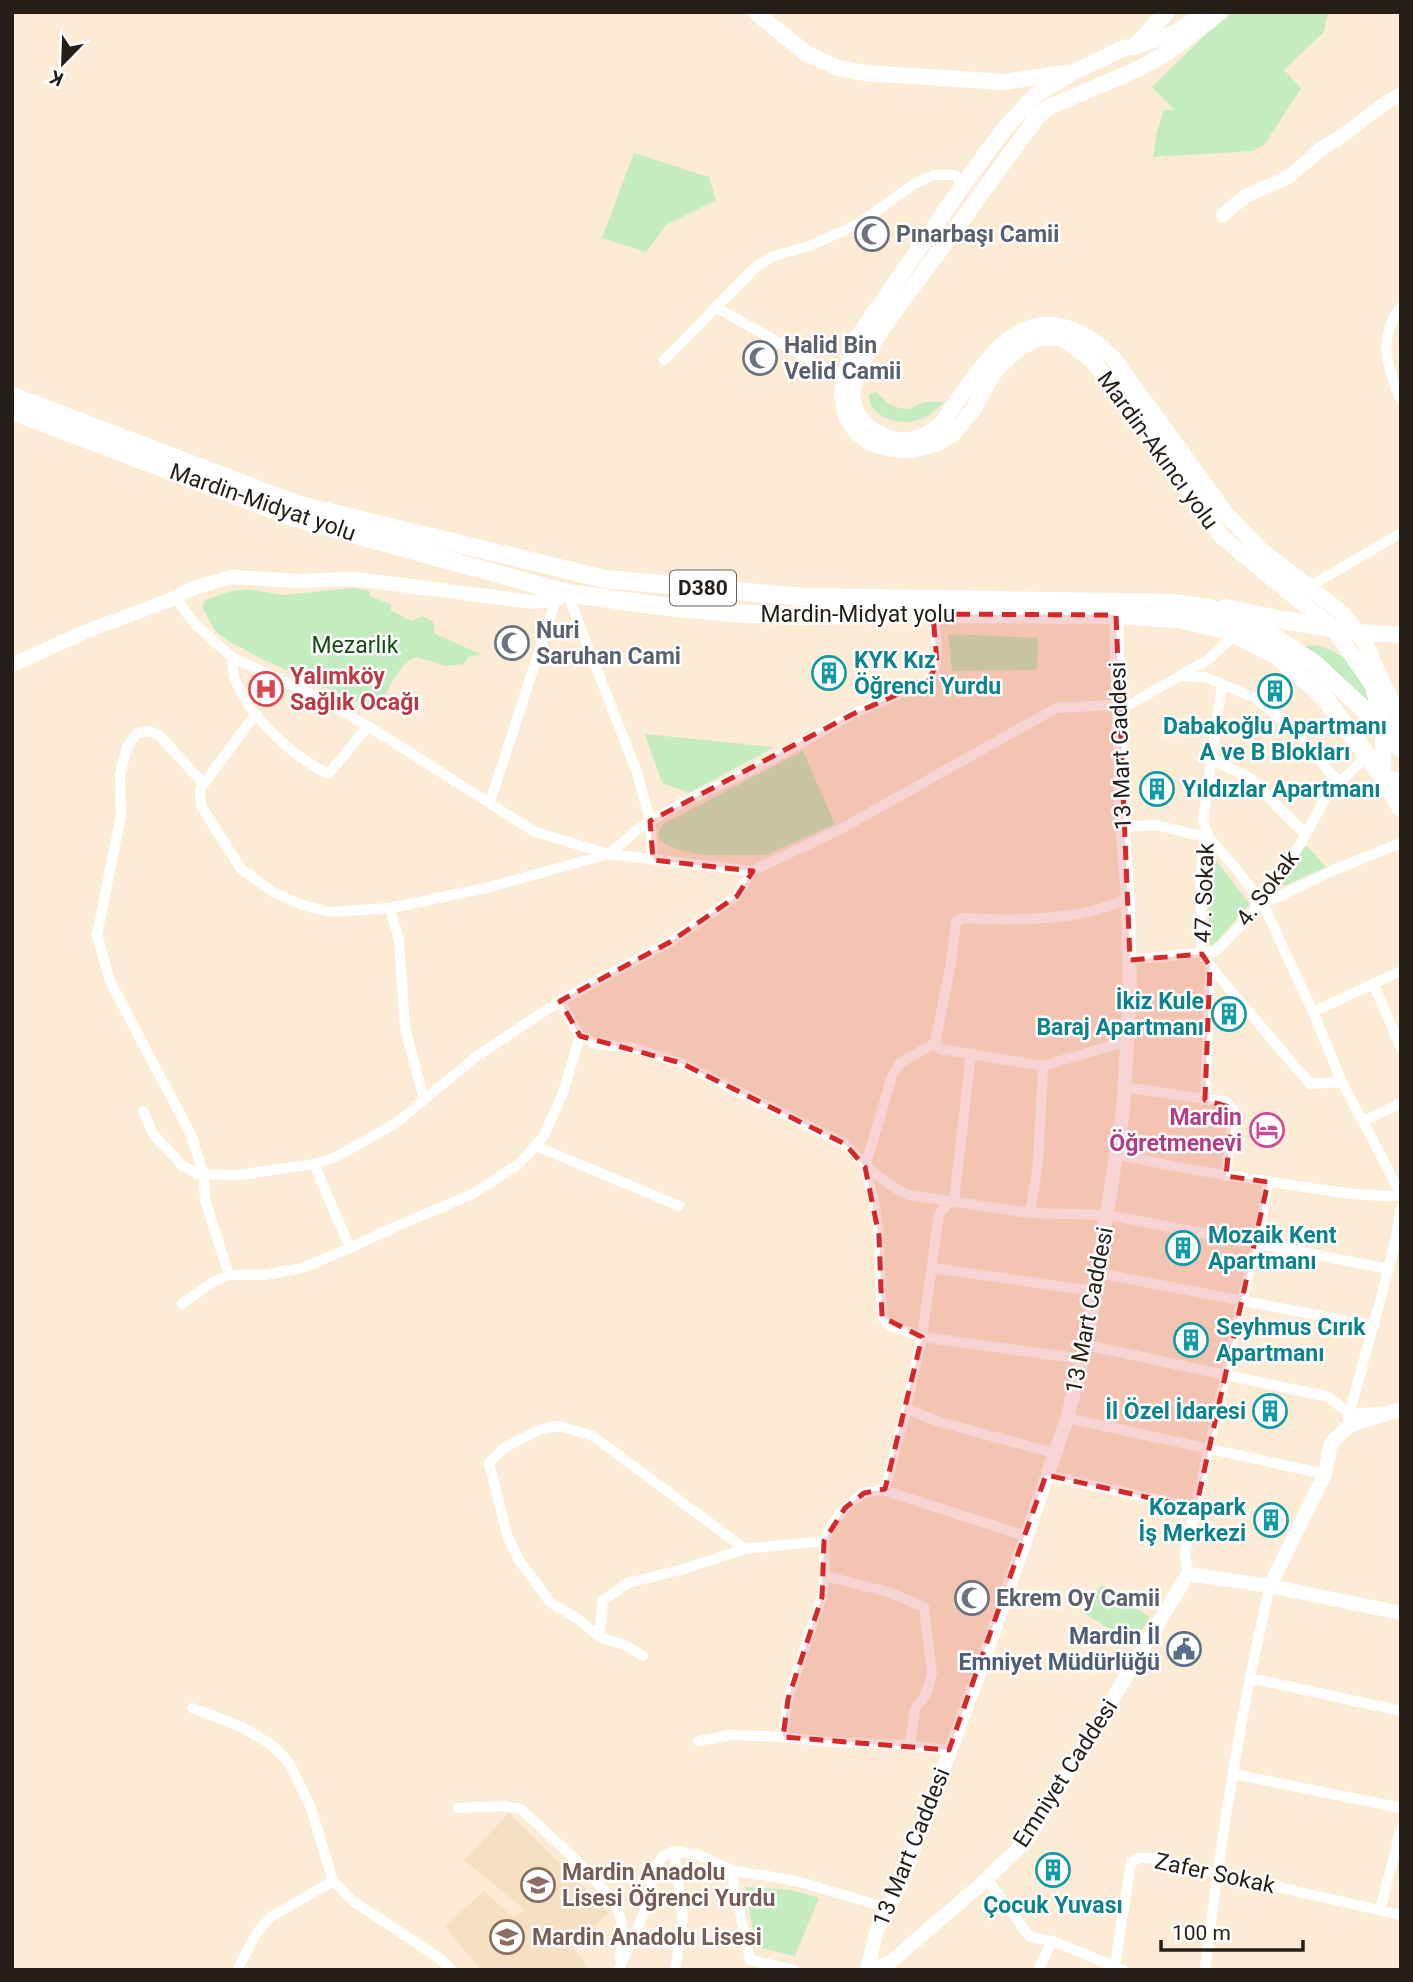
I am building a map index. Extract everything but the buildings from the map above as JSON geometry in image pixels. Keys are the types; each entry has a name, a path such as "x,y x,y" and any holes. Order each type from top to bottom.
{"highway":[{"name":"Mardin-Midyat yolu","path":"12,396 299,505 605,579 803,597 1172,603 1209,608 1269,634 1314,663 1392,725 1401,749"},
{"name":"Mardin-Midyat yolu","path":"12,411 295,518 562,596 730,613 799,616 1116,615 1178,620 1236,634 1279,657 1324,697 1383,778 1401,808"},
{"path":"1209,608 1232,608 1282,620 1357,632"}],"main road":[{"path":"755,12 814,59 852,71 1005,82 1072,74"},
{"path":"1138,69 1143,59 1141,52 1134,47 1167,12"},
{"name":"Mardin-Akıncı yolu","path":"1206,12 1177,32 1124,48 1072,74 1036,96 1006,127 857,338 844,379 842,397 846,417 857,433 872,443 913,450 936,444 954,433 973,410 995,372 1018,349 1041,337 1062,338 1090,358 1131,407 1222,537 1334,629 1373,686 1392,725"},
{"name":"Mardin-Akıncı yolu","path":"1220,12 1173,49 1138,69 1049,107 1037,117 888,321 862,364 853,388 856,412 869,427 887,437 905,441 923,437 941,424 993,354 1021,331 1047,325 1070,327 1091,338 1113,358 1226,514 1261,550 1342,613 1363,639 1392,725 1383,778"},
{"path":"1357,632 1401,635"},
{"path":"1383,778 1401,781"}],"street":[{"path":"1223,215 1244,197 1290,176 1321,149 1401,94"},
{"path":"664,360 757,266 771,257 812,245 858,224 914,184 934,175 953,175 966,181"},
{"path":"715,307 844,379"},
{"path":"1401,307 1391,320 1385,340 1386,355 1396,372 1401,400"},
{"path":"1309,587 1401,533"},
{"path":"12,666 193,587 231,577 298,581 355,579 533,602 562,596"},
{"path":"490,802 562,596"},
{"path":"562,596 637,772 650,821 653,860"},
{"path":"175,597 195,624 233,658 316,696 535,832 609,854 752,871 841,829 1056,708 1132,704 1209,659 1236,634"},
{"path":"256,714 200,789 201,806 216,833 241,869 273,892 304,906 331,912 390,908 486,888 609,854 650,821 676,806 767,762 853,714 929,681 937,664 933,614"},
{"name":"13 Mart Caddesi","path":"869,1970 877,1930 901,1883 984,1660 1067,1418 1084,1352 1123,1112 1127,1041 1130,960 1122,827 1116,615"},
{"path":"233,658 232,665 240,688 267,730 310,765 326,774 368,726"},
{"path":"1182,676 1205,677 1252,697 1297,731 1339,781"},
{"name":"47. Sokak","path":"1205,1100 1210,966 1202,954 1200,886 1203,856 1209,838 1203,820 1222,684"},
{"path":"204,784 159,736 149,731 137,733 127,747 120,774 121,815 97,935 110,981 191,1135 204,1175 205,1200 229,1275"},
{"name":"4. Sokak","path":"1130,960 1216,951 1254,912 1306,835 1316,812 1339,781 1367,756"},
{"path":"1212,759 1250,778 1306,835"},
{"path":"1117,1154 1226,1176 1327,1192 1372,1196 1401,1195 1342,1082 1313,1012 1260,900 1209,838 1156,825 1122,827"},
{"path":"1260,900 1401,843"},
{"path":"143,1111 152,1134 181,1164 197,1174 240,1175 314,1164 336,1157 396,1123 478,1055 560,1001 670,942 737,895 752,871"},
{"path":"1128,898 1114,905 1030,920 962,918 956,922 935,1043 900,1063 892,1076 866,1167 879,1237 882,1317 889,1325 922,1337 1084,1352 1226,1374 1329,1397 1350,1414 1399,1409"},
{"path":"390,908 399,940 405,1028 424,1099"},
{"path":"1210,966 1310,1084 1342,1082"},
{"path":"1313,1012 1401,971"},
{"path":"1373,982 1401,1048"},
{"path":"560,1001 580,1036 596,1044 634,1048 681,1063 845,1144 866,1167 895,1189 909,1195 1030,1213 1108,1215 1388,1269"},
{"path":"182,1304 213,1282 229,1275 264,1275 302,1268 350,1248 473,1194 520,1163 543,1138 563,1093 580,1036"},
{"path":"935,1043 940,1049 1043,1066 1127,1041"},
{"path":"882,1490 886,1486 922,1337 939,1214 951,1201 971,1054"},
{"path":"1030,1213 1038,1163 1043,1066"},
{"path":"1124,1087 1226,1102 1233,1108 1226,1176"},
{"path":"1364,1121 1401,1103"},
{"path":"536,1146 679,1206"},
{"path":"314,1164 350,1248"},
{"path":"1268,1182 1185,1554 1188,1574 1272,1583 1401,1613"},
{"path":"1338,1436 1350,1414 1374,1326 1401,1208"},
{"path":"933,1268 1093,1291"},
{"path":"1098,1273 1374,1326"},
{"path":"906,1409 940,1422 1054,1453"},
{"path":"1205,1970 1217,1872 1250,1678 1272,1583 1325,1475 1331,1443 1348,1426 1399,1409"},
{"path":"1067,1418 1325,1475"},
{"path":"643,1656 625,1645 599,1637 578,1619 550,1602 519,1560 508,1538 489,1463 504,1448 538,1430 559,1426 593,1436 745,1549"},
{"path":"1046,1475 1196,1508"},
{"path":"783,1737 788,1699 822,1597 825,1576 824,1541 832,1524 845,1508 864,1493 882,1490 1026,1536"},
{"path":"599,1637 603,1601 628,1583 745,1549 824,1541"},
{"name":"Emniyet Caddesi","path":"869,1970 895,1966 1028,1839 1188,1574"},
{"path":"825,1576 888,1592 924,1607 932,1674 926,1694 915,1709 911,1745"},
{"path":"1250,1678 1401,1711"},
{"path":"192,1707 242,1727 272,1745 288,1761 311,1808 332,1881 353,1901 439,1958 452,1970"},
{"path":"698,1741 730,1735 911,1745 949,1750"},
{"path":"1234,1774 1401,1808"},
{"path":"458,1808 503,1806 521,1809 599,1885 620,1915 623,1929 619,1969"},
{"path":"1380,1910 1401,1829"},
{"path":"619,1969 645,1911 655,1869 663,1856 674,1851 699,1855 731,1870 797,1881 887,1908"},
{"path":"674,1851 683,1919 676,1970"},
{"name":"Zafer Sokak","path":"1119,1968 1131,1862 1139,1858 1217,1872 1401,1915"},
{"path":"731,1870 750,1960 794,1970"},
{"path":"987,1879 1030,1937 1052,1941 1119,1968"},
{"path":"237,1970 256,1934 271,1917 332,1881"},
{"path":"1038,1970 1052,1941"}],"highlighted area":[{"path":"933,614 1116,615 1130,960 1202,954 1210,966 1205,1100 1233,1108 1226,1176 1268,1182 1196,1508 1046,1475 949,1750 783,1737 788,1699 822,1597 824,1541 845,1508 864,1493 885,1489 922,1337 882,1317 879,1236 865,1167 845,1144 681,1063 580,1036 560,1001 670,942 737,896 753,871 653,860 650,821 853,714 928,681 937,664"}],"shaded area":[{"path":"509,1813 609,1912 574,1948 589,1970 480,1970 445,1926 484,1891 513,1917 525,1910 464,1860"}],"green space":[{"path":"1233,12 1328,12 1324,32 1284,70 1301,88 1265,144 1253,151 1153,157 1164,110 1174,110 1152,87"},
{"path":"634,153 709,177 716,200 666,225 646,252 602,238"},
{"path":"877,392 887,403 899,408 910,409 924,402 944,402 921,419 896,421 873,409 869,394"},
{"name":"Mezarlık","path":"353,588 370,591 369,596 391,604 391,610 411,621 423,616 433,622 435,634 481,654 468,657 464,664 446,666 416,657 397,673 379,711 230,642 216,632 202,607 205,600 247,589 284,595"},
{"path":"948,634 1038,638 1037,670 952,671"},
{"path":"1315,645 1337,654 1352,666 1363,683 1370,706 1339,674 1303,647"},
{"path":"645,734 775,747 689,793 662,783"},
{"path":"803,751 835,824 765,855 701,855 676,849 660,841 658,834 663,824"},
{"path":"1303,847 1308,847 1324,868 1277,889 1276,887"},
{"path":"1214,858 1250,904 1213,945 1210,944 1206,863"},
{"path":"1101,1585 1150,1617 1133,1644 1084,1613"},
{"path":"745,1887 792,1890 819,1898 795,1956 756,1947"}],"place":[{"name":"Pınarbaşı Camii","path":"872,234"},
{"name":"Halid Bin Velid Camii","path":"760,358"},
{"name":"Nuri Saruhan Cami","path":"512,643"},
{"name":"KYK Kız Öğrenci Yurdu","path":"829,673"},
{"name":"Yalımköy Sağlık Ocağı","path":"266,689"},
{"name":"Dabakoğlu Apartmanı A ve B Blokları","path":"1275,691"},
{"name":"Yıldızlar Apartmanı","path":"1157,789"},
{"name":"İkiz Kule Baraj Apartmanı","path":"1229,1014"},
{"name":"Mardin Öğretmenevi","path":"1267,1130"},
{"name":"Mozaik Kent Apartmanı","path":"1183,1248"},
{"name":"Seyhmus Cırık Apartmanı","path":"1191,1340"},
{"name":"İl Özel İdaresi","path":"1270,1411"},
{"name":"Kozapark İş Merkezi","path":"1271,1520"},
{"name":"Ekrem Oy Camii","path":"972,1598"},
{"name":"Mardin İl Emniyet Müdürlüğü","path":"1184,1649"},
{"name":"Çocuk Yuvası","path":"1053,1870"},
{"name":"Mardin Anadolu Lisesi Öğrenci Yurdu","path":"538,1885"},
{"name":"Mardin Anadolu Lisesi","path":"507,1937"}]}
